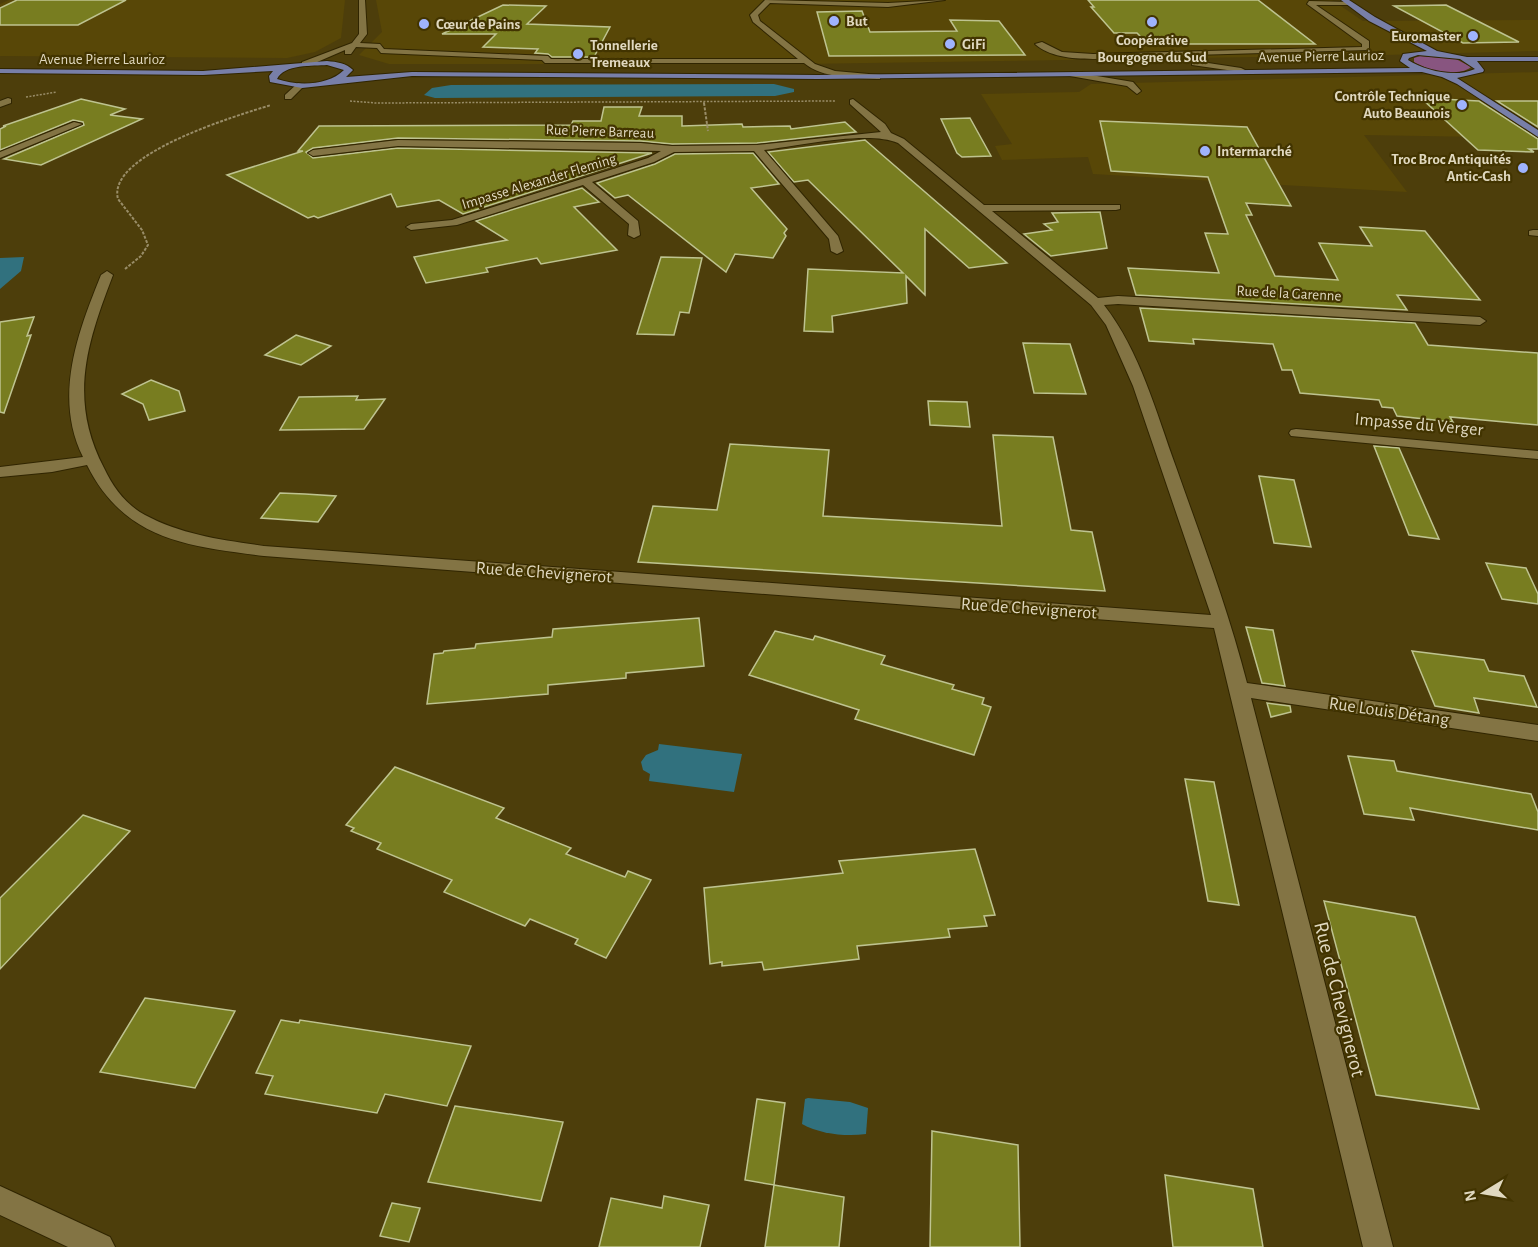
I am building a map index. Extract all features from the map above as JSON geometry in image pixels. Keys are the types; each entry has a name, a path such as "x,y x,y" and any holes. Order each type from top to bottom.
{"main road":[{"path":"1346,1 1405,46 1407,64 1421,70 1439,73 1538,66"},
{"path":"1372,19 1440,54 1464,58 1538,59"},
{"name":"Avenue Pierre Laurioz","path":"1241,70 1380,63 1407,57 1440,54"},
{"path":"1464,58 1476,63 1476,82 1538,123"},
{"name":"Avenue Pierre Laurioz","path":"0,71 203,73 327,63 412,74"},
{"path":"333,81 347,74 348,70 345,66"},
{"path":"273,80 273,76 286,68"},
{"path":"412,74 877,77 1241,70"},
{"name":"Avenue Pierre Laurioz","path":"1241,70 1421,70"},
{"name":"Avenue Pierre Laurioz","path":"203,73 301,85 412,74"},
{"path":"1439,73 1460,82 1538,134"}],"street":[{"path":"345,66 345,56 363,34 362,0"},
{"path":"877,77 834,73 803,61 757,22 754,15 769,1 888,5 942,0"},
{"path":"1039,44 1047,50 1065,54 1142,54 1180,57 1366,48 1366,42 1309,3 1346,1"},
{"path":"304,64 352,45 380,46 381,51 548,58 545,61 803,61"},
{"path":"1180,57 1241,70"},
{"path":"1073,74 1130,84 1137,91"},
{"path":"288,97 301,85"},
{"name":"Rue de Chevignerot","path":"847,101 882,126 887,135 901,141 1095,302 1112,324 1140,386 1222,622 1378,1247"},
{"path":"0,155 77,124"},
{"name":"Rue Pierre Barreau","path":"313,153 398,142 641,146 672,149 757,148 866,135 887,135"},
{"path":"757,148 834,238 837,251"},
{"name":"Impasse Alexander Fleming","path":"411,227 453,223 586,182 651,160 672,149"},
{"path":"586,182 634,223 634,235"},
{"path":"982,208 1116,207"},
{"name":"Rue de Chevignerot","path":"107,275 84,334 75,392 78,418 90,460 117,502 138,519 182,537 254,549 1222,622"},
{"name":"Rue de la Garenne","path":"1095,302 1118,300 1480,321"},
{"name":"Impasse du Verger","path":"1296,433 1538,455"},
{"path":"0,472 52,467 90,460"},
{"name":"Rue Louis Détang","path":"1240,689 1538,733"},
{"path":"0,1200 100,1247"}],"path":[{"path":"4,103 65,89"},
{"path":"107,275 127,268 141,256 148,245 143,230 122,205 117,194 119,181 127,168 145,155 173,141 288,97"},
{"path":"346,100 376,103 847,101"},
{"path":"704,102 710,147"}],"shaded area":[{"path":"9,0 345,0 341,38 315,52 287,58 0,56 0,4"},
{"path":"376,0 1332,0 1363,21 1538,20 1538,51 801,64 389,64 359,55 382,32"},
{"path":"1420,56 1456,59 1471,67 1458,72 1442,72 1414,62 1414,58"},
{"path":"1538,72 1538,138 1364,135 1407,192 1093,174 1088,157 1002,160 995,146 1012,144 981,94 1079,92 1091,84"}],"water":[{"path":"774,84 794,89 794,92 775,96 435,98 424,95 432,88 451,85"},
{"path":"24,257 21,271 0,289 0,258"},
{"path":"659,744 742,754 734,792 649,781 650,774 643,770 641,762 646,755 658,750"},
{"path":"805,1099 850,1102 868,1108 866,1134 833,1134 802,1124"}],"building":[{"path":"17,0 126,0 78,25 0,25 0,8"},
{"name":"Coopérative Bourgogne du Sud","path":"1088,0 1258,0 1315,44 1148,44 1137,33 1114,33 1091,7 1094,7"},
{"path":"503,5 546,6 527,24 610,27 594,57 552,57 548,54 535,53 538,49 483,47 496,34 442,34"},
{"path":"1446,5 1519,42 1463,43 1394,6"},
{"path":"862,11 870,32 957,31 950,20 999,21 1025,55 829,56 817,12"},
{"path":"1421,98 1479,101 1538,139 1538,149 1529,149 1534,152 1478,150"},
{"path":"81,99 125,109 110,115 142,119 41,165 4,159 84,125 83,122 73,120 0,150 0,129 6,126 3,126"},
{"path":"1497,101 1538,101 1538,127"},
{"path":"604,107 642,107 639,116 682,116 682,126 742,124 743,127 790,126 791,129 845,122 856,132 757,143 672,144 641,141 398,138 313,148 306,152 313,158 398,148 652,153 463,214 439,200 397,207 391,194 318,218 314,216 308,218 227,175 303,151 298,151 319,126 571,125 573,121 601,121"},
{"path":"970,118 991,156 962,157 957,153 941,119"},
{"path":"1100,121 1247,127 1291,206 1246,203 1252,215 1246,215 1275,276 1338,280 1319,243 1372,246 1360,227 1425,231 1480,300 1397,295 1407,310 1136,295 1128,268 1219,273 1205,233 1228,234 1208,177 1111,171"},
{"path":"865,140 1007,263 969,268 925,229 925,295 906,276 907,303 832,316 833,332 804,331 808,269 903,273 808,180 794,182 768,152"},
{"path":"753,153 779,184 751,188 787,229 784,233 786,236 773,258 735,254 726,272 628,195 615,198 597,183 655,164 675,154"},
{"path":"582,188 599,202 574,207 617,250 541,264 537,258 486,268 488,272 426,283 414,257 507,240 476,221"},
{"path":"1100,212 1107,248 1051,256 1024,234 1052,230 1044,224 1058,222 1052,213"},
{"path":"661,257 702,258 689,313 680,312 674,335 637,334"},
{"path":"1140,308 1415,323 1428,345 1538,353 1538,425 1450,417 1453,422 1397,416 1393,408 1382,407 1379,400 1300,393 1292,370 1282,370 1273,344 1193,339 1194,344 1149,341"},
{"path":"34,317 27,336 31,335 4,413 0,412 0,322"},
{"path":"296,335 331,346 301,365 265,355"},
{"path":"1023,343 1070,344 1086,394 1034,393"},
{"path":"151,380 179,391 185,411 149,420 143,404 122,394"},
{"path":"358,396 356,400 385,399 364,429 280,430 299,397"},
{"path":"928,401 967,402 970,427 930,425"},
{"path":"993,435 1053,437 1071,530 1092,532 1105,591 638,562 653,506 717,510 730,444 829,450 823,516 1002,526"},
{"path":"1374,446 1399,448 1439,539 1409,535"},
{"path":"1259,476 1294,480 1311,547 1274,543"},
{"path":"280,493 336,496 318,522 261,518"},
{"path":"1486,563 1526,568 1538,594 1538,604 1502,599"},
{"path":"699,618 704,666 626,673 626,678 548,685 548,694 427,704 434,654 475,648 476,644 552,637 553,629"},
{"path":"1246,627 1273,630 1285,686 1262,683"},
{"path":"775,631 813,640 815,636 885,656 881,664 954,685 952,689 984,698 982,704 991,707 974,755 855,719 859,710 749,675"},
{"path":"1412,651 1484,660 1489,671 1524,676 1537,707 1474,698 1479,713 1435,706"},
{"path":"1267,703 1290,706 1291,712 1271,717"},
{"path":"1348,756 1394,761 1397,771 1531,794 1538,812 1538,830 1410,808 1414,820 1364,814"},
{"path":"395,767 504,808 496,818 571,848 566,854 625,877 628,871 651,880 606,958 575,944 578,939 530,919 525,926 444,892 452,880 377,849 381,843 351,831 354,828 346,825"},
{"path":"1185,779 1214,782 1239,905 1208,901"},
{"path":"83,815 130,831 0,969 0,898"},
{"path":"975,849 995,915 984,916 987,926 948,929 950,937 857,946 859,959 764,970 762,962 722,966 722,962 710,964 704,888 843,873 839,861"},
{"path":"1324,901 1415,917 1479,1109 1376,1095"},
{"path":"145,998 235,1011 195,1088 100,1072"},
{"path":"281,1020 299,1023 300,1020 471,1046 447,1106 385,1094 377,1113 265,1094 273,1076 256,1073"},
{"path":"757,1099 785,1103 774,1185 745,1180"},
{"path":"455,1106 563,1122 541,1201 428,1182"},
{"path":"932,1131 1018,1145 1020,1247 930,1247"},
{"path":"1165,1175 1253,1189 1263,1247 1173,1247"},
{"path":"774,1185 844,1197 839,1247 765,1247"},
{"path":"664,1196 709,1205 700,1247 599,1247 611,1198 662,1208"},
{"path":"392,1203 420,1208 409,1242 380,1236"}],"place":[{"name":"But","path":"834,21"},
{"name":"Coopérative Bourgogne du Sud","path":"1152,22"},
{"name":"Cœur de Pains","path":"424,24"},
{"name":"Euromaster","path":"1473,36"},
{"name":"GiFi","path":"950,44"},
{"name":"Tonnellerie Tremeaux","path":"578,54"},
{"name":"Contrôle Technique Auto Beaunois","path":"1462,105"},
{"name":"Intermarché","path":"1205,151"},
{"name":"Troc Broc Antiquités Antic-Cash","path":"1523,168"}]}
